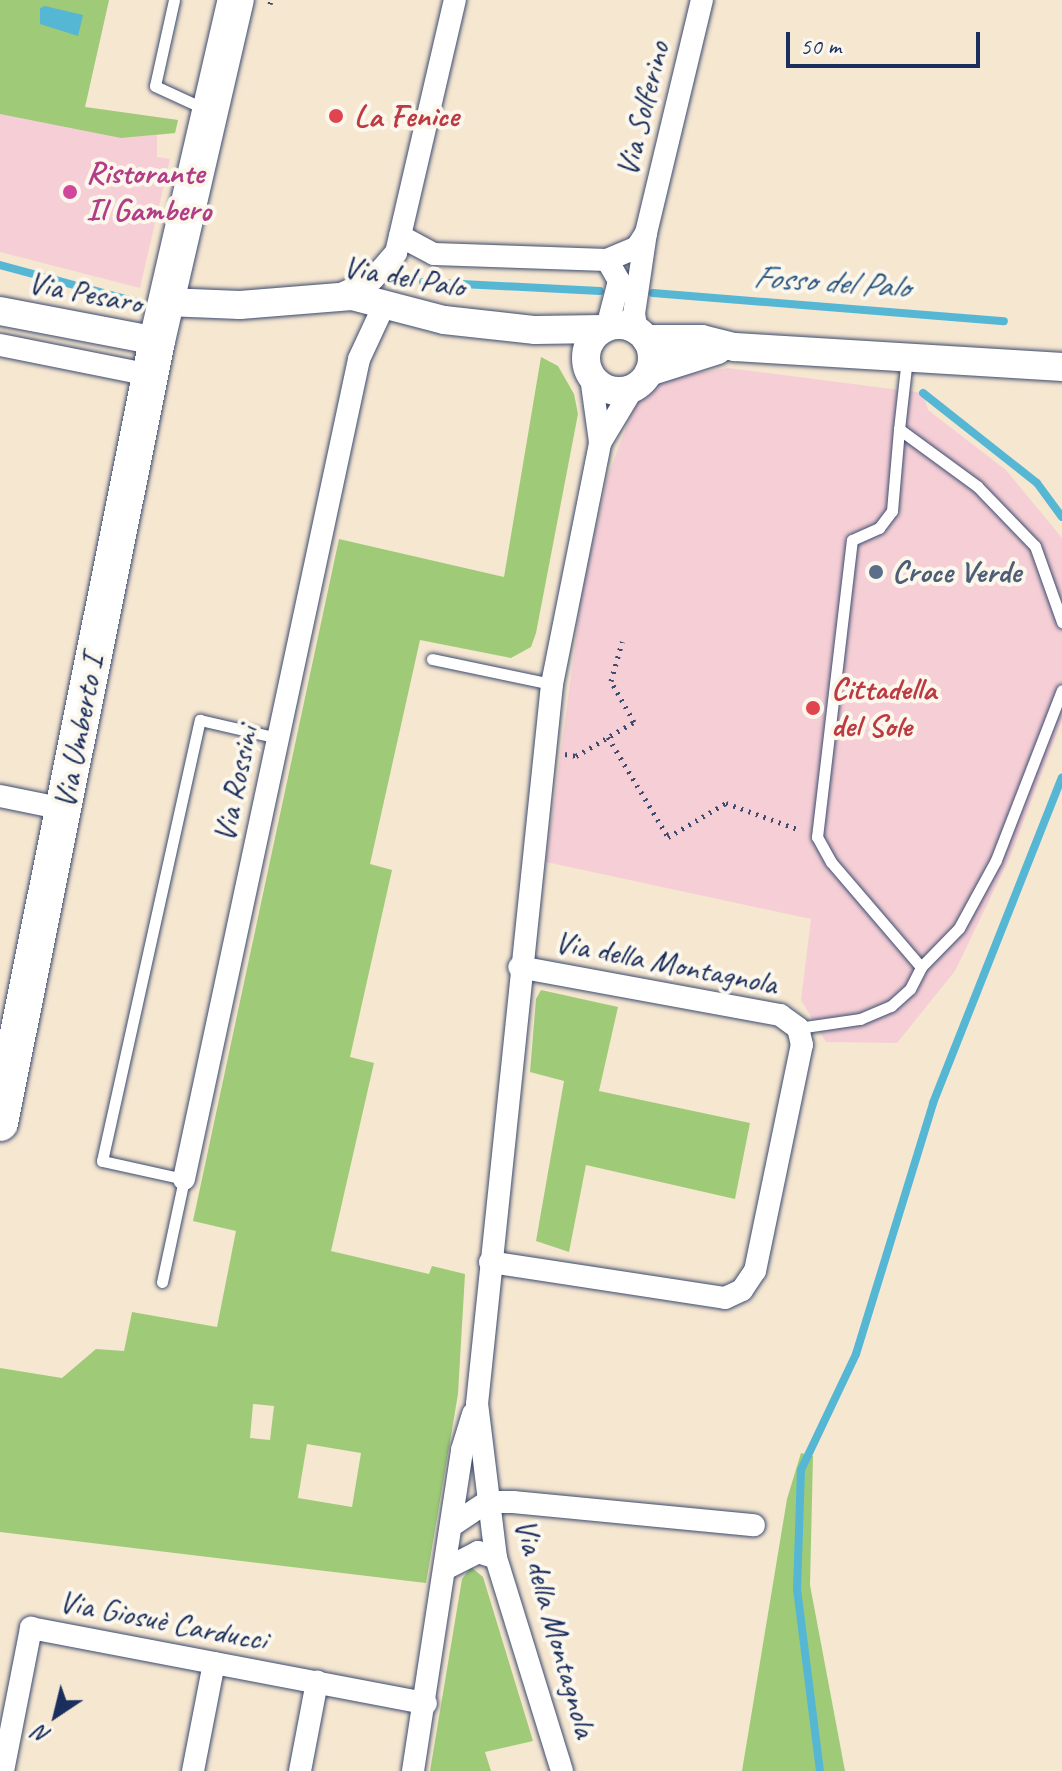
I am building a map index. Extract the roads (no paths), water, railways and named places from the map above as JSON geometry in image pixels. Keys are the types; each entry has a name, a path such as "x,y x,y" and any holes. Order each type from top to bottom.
{"main road":[{"name":"Via Umberto I","path":"0,1123 166,302 210,112 259,1"}],"street":[{"path":"337,296 389,266 400,236 455,0"},
{"name":"Via Solferino","path":"642,335 634,314 646,233 702,0"},
{"path":"589,372 588,345 604,328 619,281 607,260 637,247 646,233"},
{"name":"Via del Palo","path":"400,236 434,254 607,260"},
{"name":"Via del Palo","path":"166,302 240,305 337,296 385,303 444,320 535,330 604,328 642,335 702,339 735,347 1062,367"},
{"name":"Via Rossini","path":"184,1179 359,359 385,303"},
{"name":"Via Pesaro","path":"0,311 154,358"},
{"name":"Via del Palo","path":"535,330 567,346 589,372 610,390 641,380 686,357 735,347"},
{"path":"641,380 652,355 642,335"},
{"path":"0,345 154,358"},
{"name":"Via della Montagnola","path":"562,1771 496,1558 477,1404 519,967 552,684 600,443 589,372"},
{"name":"Via della Montagnola","path":"600,443 641,380"},
{"path":"0,796 64,809"},
{"name":"Via della Montagnola","path":"490,1262 725,1298 742,1290 755,1271 802,1045 798,1028 780,1015 519,967"},
{"path":"413,1771 447,1568 462,1450 477,1404"},
{"path":"451,1526 487,1502 754,1525"},
{"path":"447,1568 465,1554 478,1552 496,1558"},
{"name":"Via Giosuè Carducci","path":"3,1771 31,1628 426,1703"},
{"path":"193,1771 214,1663"},
{"path":"300,1771 317,1682"}],"lane":[{"path":"174,0 155,86 210,112"},
{"path":"907,358 892,511 879,528 852,540 817,837 831,862 921,967"},
{"path":"899,429 977,486 1035,546 1062,622"},
{"path":"432,659 552,684"},
{"path":"798,1028 860,1019 891,1006 910,989 921,967 959,928 996,860 1062,690"},
{"path":"184,1179 102,1161 200,720 278,738"},
{"name":"Via Rossini","path":"162,1282 184,1179"}],"water":[{"path":"45,6 83,15 78,36 40,24 40,8"}],"waterway":[{"name":"Fosso del Palo","path":"0,265 137,302"},
{"name":"Fosso del Palo","path":"423,282 600,291"},
{"name":"Fosso del Palo","path":"653,293 1004,321"},
{"path":"923,393 1037,483 1062,517"},
{"path":"820,1771 797,1590 801,1470 856,1354 933,1103 1062,778"}],"place":[{"name":"La Fenice","path":"336,116"},
{"name":"Ristorante Il Gambero","path":"70,192"},
{"name":"Croce Verde","path":"876,572"},
{"name":"Cittadella del Sole","path":"813,708"}]}
